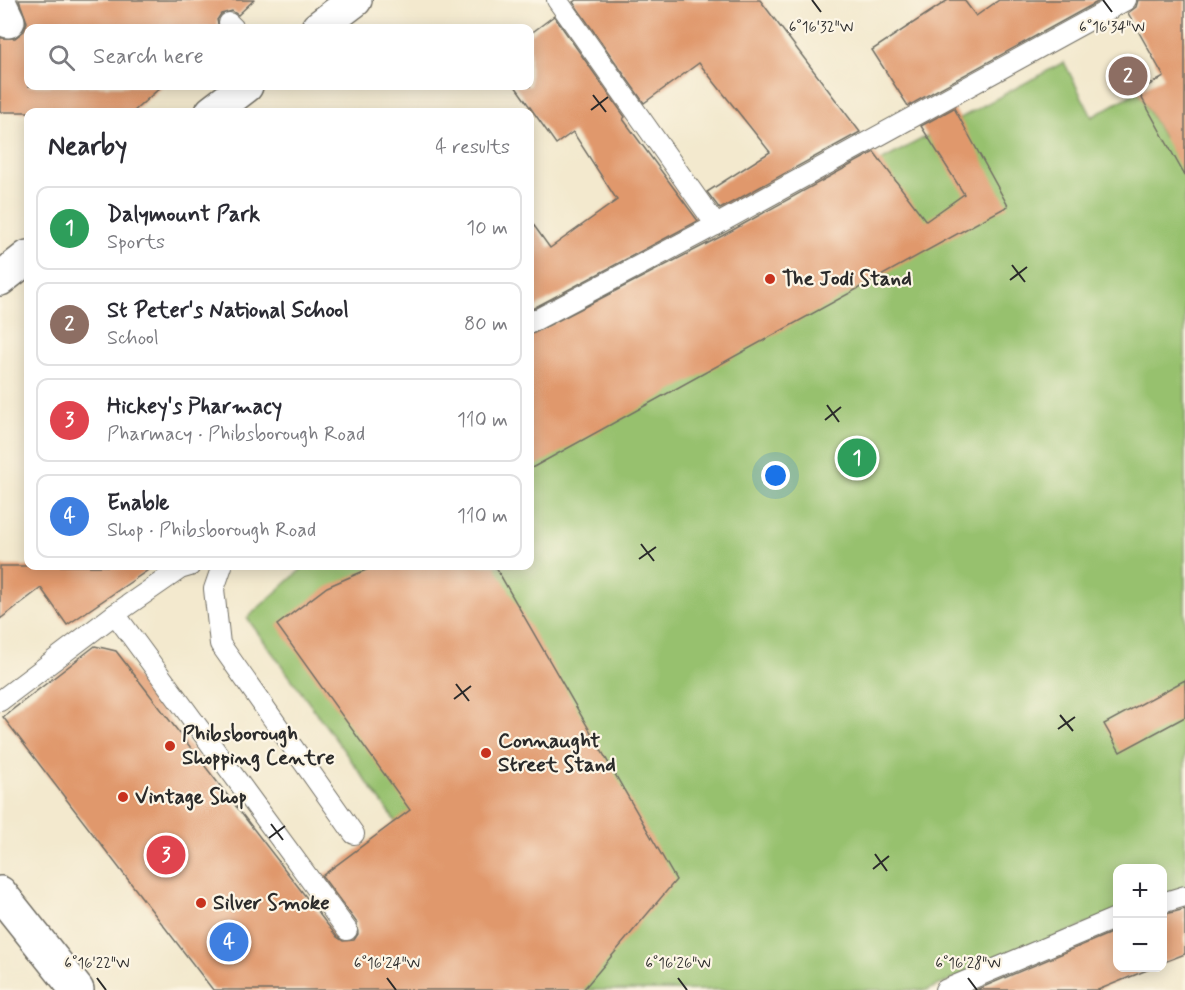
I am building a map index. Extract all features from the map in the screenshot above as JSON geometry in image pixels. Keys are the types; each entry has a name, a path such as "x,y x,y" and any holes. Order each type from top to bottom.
{"main road":[{"path":"323,24 355,0"},
{"path":"218,108 241,90"},
{"path":"0,279 24,260"},
{"path":"0,893 77,990"}],"lane":[{"path":"557,0 716,225"},
{"path":"534,321 716,225 1126,0"},
{"path":"0,701 115,614 179,570"},
{"path":"221,570 214,589 220,644 354,834"},
{"path":"115,614 347,930"},
{"path":"1167,901 1185,896"},
{"path":"945,990 1116,918"}],"green space":[{"path":"1064,62 1092,117 1138,91 1163,137 1185,126 1185,888 1167,895 1167,864 1113,864 1113,914 927,990 542,990 474,948 391,815 247,618 301,570 534,570 534,349"}],"building":[{"path":"19,0 254,0 238,15 232,11 221,14 217,20 218,24 26,24"},
{"path":"576,0 760,0 860,132 720,209 707,192 770,152 699,63 644,103 573,2"},
{"path":"948,0 964,0 976,16 999,0 1101,0 908,106 872,50"},
{"path":"1138,0 1185,0 1185,176 1138,91 1164,77 1128,13 1136,7"},
{"path":"554,16 625,117 623,119 698,221 534,308 534,226 550,248 617,200 573,132 556,144 534,113 534,108 531,108 518,90 534,90 534,31"},
{"path":"24,31 24,90 158,90 137,108 24,108 24,112 0,112 0,38 15,38"},
{"name":"The Jodi Stand","path":"954,108 1008,206 534,467 534,333 722,236 874,152 926,221 964,194 921,126"},
{"path":"0,566 24,566 24,570 148,570 67,625 41,588 0,619"},
{"path":"366,570 497,570 676,880 583,990 213,990 3,717 95,646 116,651 337,937 343,941 354,940 358,934 357,923 322,876 410,810 277,625 327,587"},
{"path":"1185,680 1185,717 1120,752 1104,724"},
{"path":"1185,909 1185,954 1167,961 1167,918 1167,914"},
{"path":"1113,932 1113,972 1142,972 1098,990 976,990"}],"place":[{"name":"St Peter's National School","path":"1128,76"},
{"name":"The Jodi Stand","path":"770,279"},
{"name":"Dalymount Park","path":"857,458"},
{"name":"Phibsborough Shopping Centre","path":"170,746"},
{"name":"Connaught Street Stand","path":"486,753"},
{"name":"Vintage Shop","path":"123,797"},
{"name":"Hickey's Pharmacy","path":"166,855"},
{"name":"Silver Smoke","path":"201,903"},
{"name":"Enable","path":"229,942"}]}
